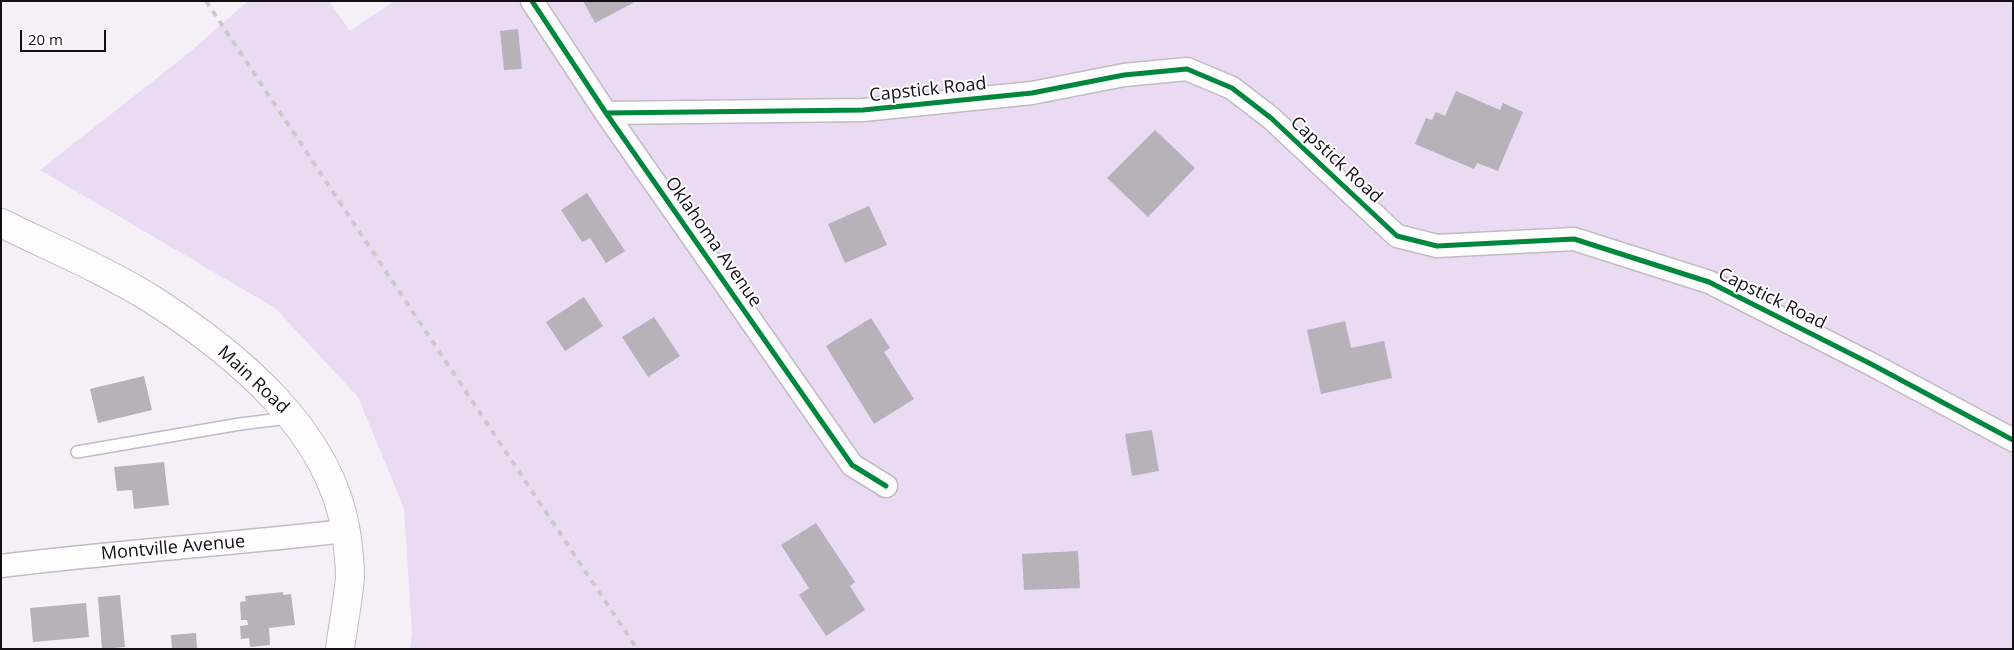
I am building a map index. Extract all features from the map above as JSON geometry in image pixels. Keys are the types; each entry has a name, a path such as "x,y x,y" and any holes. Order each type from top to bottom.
{"main road":[{"name":"Main Road","path":"1,223 101,271 153,300 217,346 262,385 293,418 325,468 345,531 350,576 340,649"}],"street":[{"name":"Oklahoma Avenue","path":"532,1 606,113 852,465 886,486"},
{"name":"Capstick Road","path":"606,113 864,110 1032,93 1124,75 1186,69 1232,88 1271,118 1396,236 1437,246 1574,240 1709,282 1871,364 2013,440"},
{"name":"Montville Avenue","path":"1,566 345,531"}],"lane":[{"path":"77,452 240,424 293,418"}],"shaded area":[{"path":"248,1 329,1 350,31 395,1 2013,1 2013,649 410,649 412,633 404,508 358,397 275,308 40,170 190,52"}],"building":[{"path":"583,1 632,1 633,3 595,23"},
{"path":"518,29 522,69 504,70 500,31"},
{"path":"1456,91 1500,110 1503,103 1523,112 1498,171 1477,163 1474,169 1415,144 1426,118 1432,120 1436,112 1445,116"},
{"path":"1155,130 1195,168 1148,217 1107,178"},
{"path":"587,193 625,251 606,263 590,238 582,242 561,210"},
{"path":"869,206 887,245 845,263 828,224"},
{"path":"584,297 603,326 565,351 546,322"},
{"path":"654,317 680,356 648,377 622,337"},
{"path":"871,318 890,348 884,352 914,399 874,424 826,346"},
{"path":"1345,321 1351,348 1384,341 1392,378 1321,394 1307,330"},
{"path":"144,376 152,410 98,423 90,389"},
{"path":"1152,430 1159,471 1132,476 1125,434"},
{"path":"164,462 169,505 134,509 132,490 117,491 114,467"},
{"path":"816,523 855,582 850,586 865,610 826,636 799,595 809,588 781,545"},
{"path":"1078,551 1080,588 1024,590 1022,554"},
{"path":"283,592 283,595 291,594 295,625 269,628 270,645 250,647 249,638 241,639 240,626 248,625 247,620 241,620 240,602 246,601 245,596"},
{"path":"120,595 125,647 102,649 98,597"},
{"path":"86,603 89,637 33,642 30,608"},
{"path":"196,633 197,649 172,649 171,635"}],"railway":[{"path":"206,1 637,649"}],"cycle path":[{"path":"532,1 606,113 852,465 886,486"},
{"path":"606,113 863,110 1032,93 1124,75 1187,69 1232,88 1271,118 1397,236 1437,246 1574,239 1709,282 1871,364 2013,440"}]}
